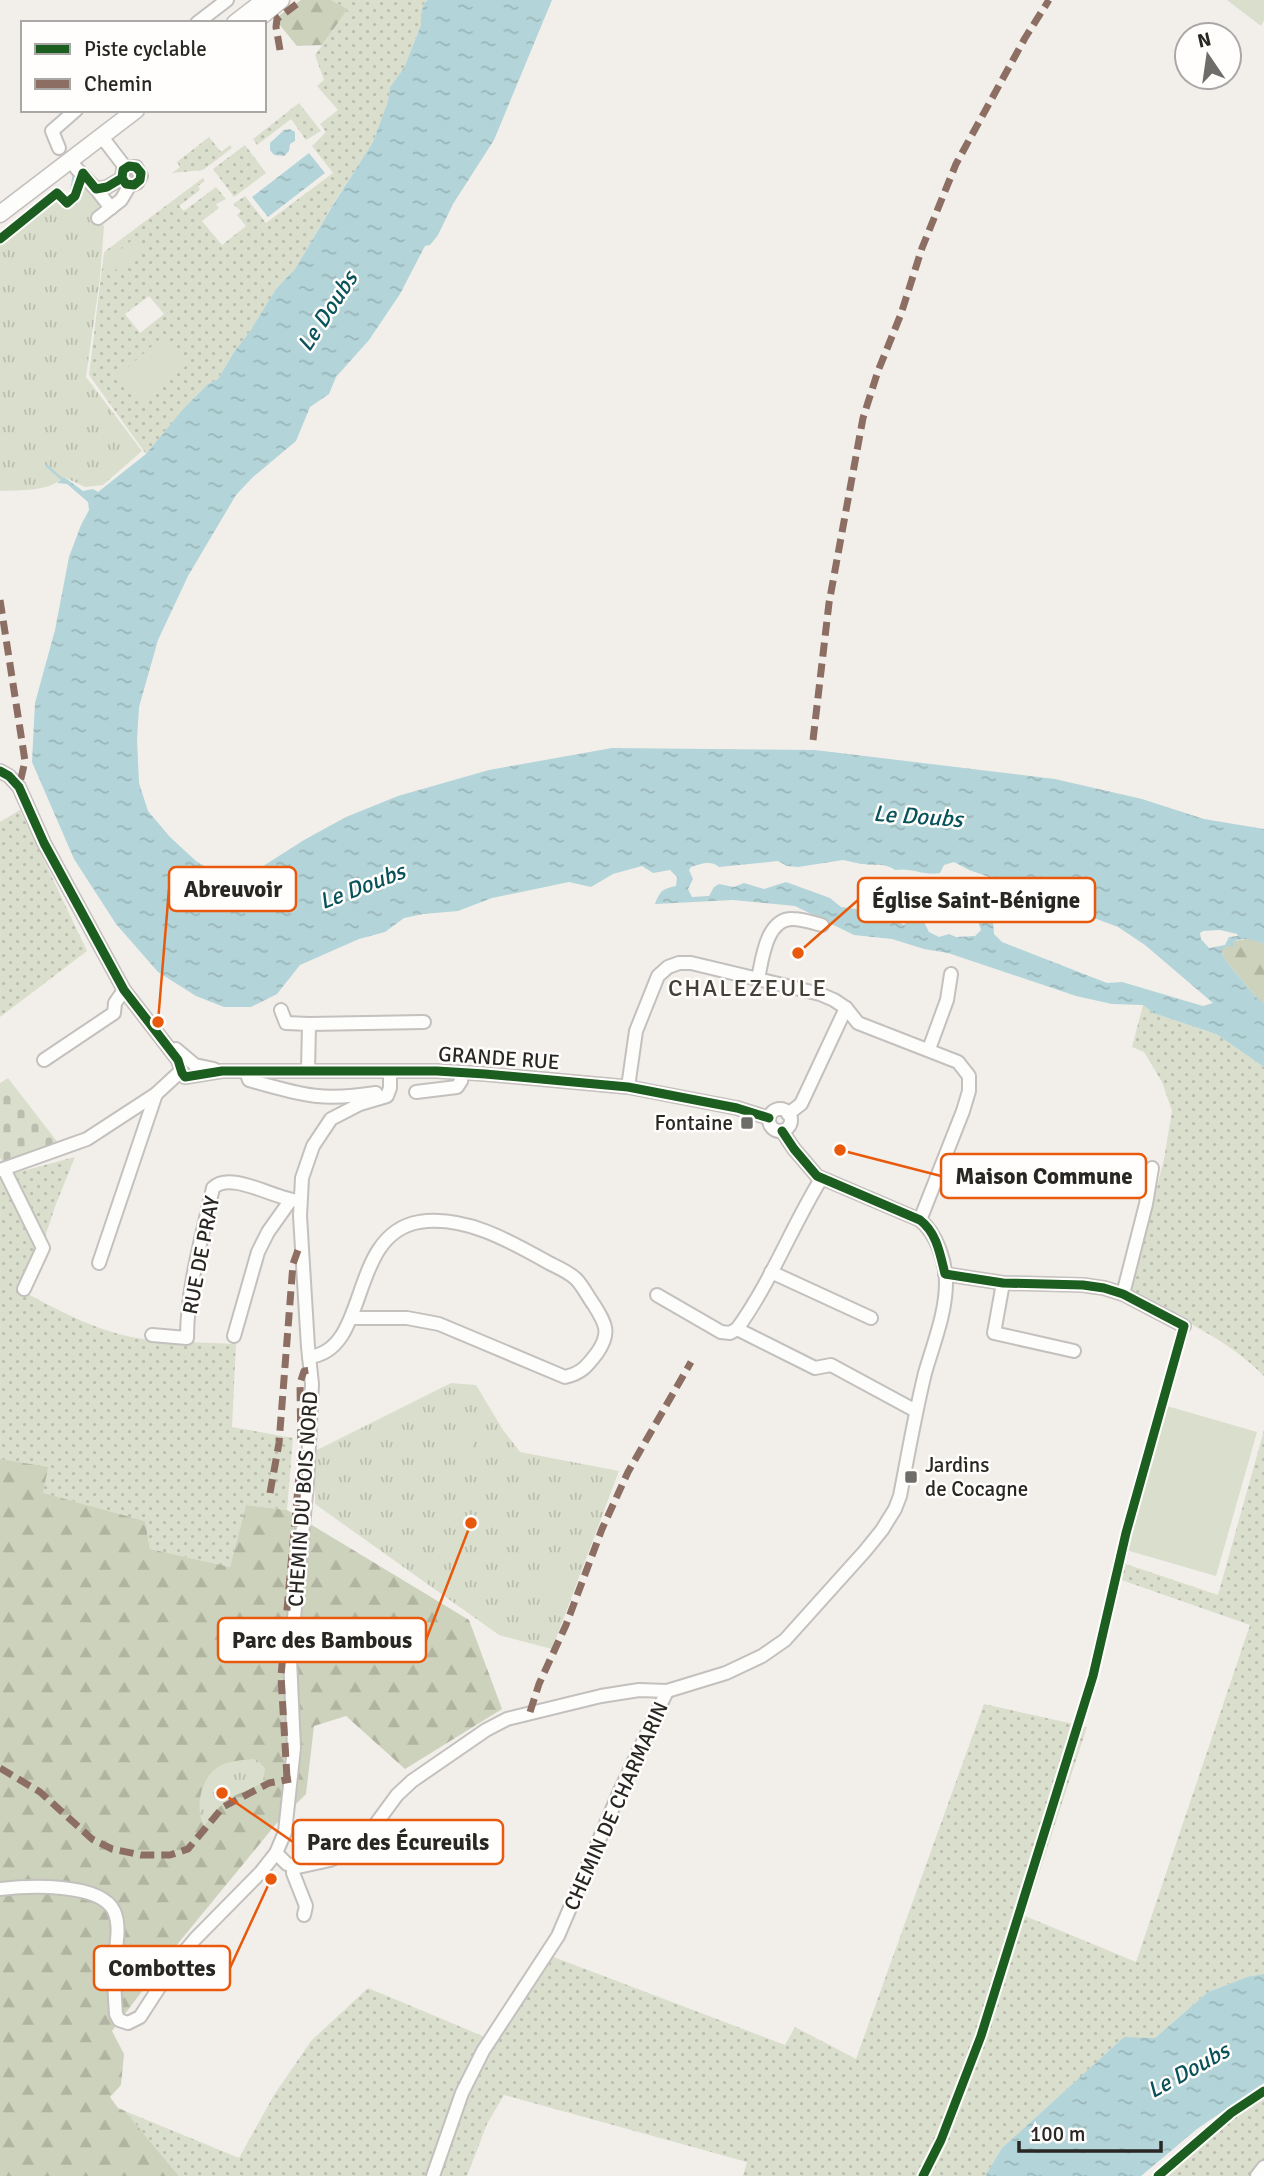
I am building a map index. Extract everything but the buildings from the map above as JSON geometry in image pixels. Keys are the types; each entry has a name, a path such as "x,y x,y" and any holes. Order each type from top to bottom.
{"main road":[{"path":"260,13 273,0"},
{"path":"240,21 281,0"},
{"path":"0,203 117,112"},
{"path":"102,137 104,129 126,112"},
{"path":"0,214 133,112"}],"street":[{"path":"200,21 227,0"},
{"path":"59,148 52,131 74,112"},
{"path":"97,218 121,200 126,177 102,137"},
{"path":"76,168 111,208"},
{"path":"96,189 107,187 126,177"},
{"path":"0,771 19,787 44,843 124,990 188,1070 161,1091 87,1139 2,1170 43,1248 24,1289"},
{"path":"758,979 763,951 777,925 793,919 822,925"},
{"path":"628,1087 636,1031 658,976 668,967 691,963 820,994 834,1000 846,1008 858,1023 958,1062 969,1076 969,1091 964,1111 920,1220"},
{"path":"929,1049 947,1000 951,974"},
{"path":"44,1060 114,1013 115,1003 124,990"},
{"path":"788,1114 801,1104 846,1008"},
{"path":"281,1010 286,1023 424,1022"},
{"path":"308,1071 309,1024"},
{"name":"GRANDE RUE","path":"188,1070 462,1072 628,1087 737,1108 769,1118"},
{"name":"CHEMIN DU BOIS NORD","path":"0,1889 54,1888 96,1895 106,1901 114,1911 117,1935 114,1969 116,2014 120,2020 128,2023 140,2017 175,1963 276,1853 285,1832 288,1815 294,1748 290,1658 307,1484 312,1384 295,1201 304,1167 318,1137 331,1119 360,1104 387,1097 390,1071"},
{"path":"246,1072 249,1080 307,1097 335,1099 376,1093"},
{"path":"416,1092 457,1087 462,1072"},
{"path":"99,1263 161,1091"},
{"path":"782,1131 790,1125 788,1114 783,1110 776,1110 769,1118 772,1128 782,1131 821,1179 920,1220 932,1232 946,1274 1003,1283 1083,1285 1122,1294 1184,1325"},
{"path":"1122,1294 1146,1205 1152,1168"},
{"path":"657,1295 721,1332 737,1329 761,1295 821,1179"},
{"name":"RUE DE PRAY","path":"152,1335 187,1338 187,1316 193,1283 213,1188 218,1183 227,1181 243,1184 295,1201"},
{"path":"234,1336 258,1252 268,1232 295,1201"},
{"path":"309,1357 325,1353 332,1348 352,1318 369,1266 383,1244 401,1228 443,1221 489,1232 508,1240 576,1278 604,1321 606,1337 585,1369 565,1377 439,1324 407,1318 352,1318"},
{"path":"771,1272 871,1318"},
{"name":"CHEMIN DE CHARMARIN","path":"433,2176 444,2139 472,2072 558,1936 620,1791 667,1691 707,1680 746,1664 775,1648 865,1551 895,1509 944,1300 946,1274"},
{"path":"1003,1283 994,1334 1074,1351"},
{"path":"737,1329 815,1368 831,1365 916,1411"},
{"path":"276,1853 293,1867 303,1867 330,1860 358,1846 397,1795 412,1781 486,1730 507,1719 601,1696 639,1690 667,1691"},
{"path":"293,1867 306,1906 304,1915"},
{"path":"1257,2176 1264,2167"}],"green space":[{"path":"301,0 331,0 348,9 322,45 297,46 279,24 280,15"},
{"path":"331,0 428,0 424,3 421,25 404,68 390,87 388,101 373,142 295,269 276,289 218,379 208,384 183,409 146,454 89,375 104,252 203,178 205,181 198,186 200,190 179,206 184,211 216,187 226,199 216,204 219,208 202,221 222,245 246,226 237,215 241,211 233,204 245,196 266,223 333,173 312,146 326,132 320,124 338,110 317,86 324,80 315,55 348,9","holes":["149,296 164,314 140,333 125,314"]},
{"path":"1227,0 1264,0 1264,20 1261,26"},
{"path":"299,103 321,131 306,140 291,119 257,145 253,139"},
{"path":"209,137 221,152 230,145 232,148 203,170 172,173 180,167 177,162"},
{"path":"245,145 266,173 234,197 213,169"},
{"path":"81,182 99,201 98,218 104,226 100,278 86,377 142,451 103,485 85,487 64,477 42,488 0,491 0,245 57,196 68,206 77,197"},
{"path":"137,236 145,247 113,272 105,262"},
{"path":"161,338 186,366 143,404 118,376"},
{"path":"20,810 87,951 0,1017 0,822"},
{"path":"1251,938 1264,944 1264,1004 1223,957 1222,949 1235,941"},
{"path":"1143,1005 1153,1013 1216,1034 1264,1067 1264,1376 1218,1340 1131,1293 1164,1159 1172,1111 1162,1082 1144,1052 1132,1047"},
{"path":"8,1078 59,1144 2,1162 0,1083"},
{"path":"75,1157 26,1293 83,1321 127,1336 166,1341 236,1344 232,1427 293,1438 287,1510 246,1505 230,1567 150,1549 145,1521 42,1493 0,1459 0,1177"},
{"path":"451,1383 476,1385 503,1430 520,1452 619,1471 552,1649 499,1635 315,1504 315,1451"},
{"path":"1167,1406 1257,1432 1216,1576 1126,1550"},
{"path":"1264,1430 1264,1974 1247,1977 1208,1992 1155,2038 1124,2037 1002,2148 985,2176 743,2176 747,2162 504,2095 487,2124 467,2176 179,2176 125,2111 239,2158 274,2095 311,2041 368,1988 485,2037 551,1956 785,2045 795,2027 856,2059 984,1704 1087,1727 1025,1916 1136,1962 1250,1625 1113,1577 1117,1561 1218,1595"},
{"path":"457,1433 473,1434 470,1467 455,1466"},
{"path":"0,1459 48,1467 43,1493 145,1521 150,1549 230,1567 246,1505 287,1510 469,1620 502,1709 405,1769 346,1716 314,1726 306,1794 276,1824 180,1941 112,2031 124,2054 121,2085 110,2097 179,2176 0,2176"},
{"path":"552,1575 566,1581 555,1610 541,1605"},
{"path":"256,1759 265,1768 263,1782 228,1800 204,1826 200,1801 201,1792 209,1776 226,1763"},
{"path":"1264,2095 1264,2176 1159,2176 1209,2133"}],"water":[{"name":"Le Doubs","path":"428,0 552,0 494,140 453,204 438,235 430,245 425,246 400,294 369,340 336,377 329,394 310,407 296,441 236,495 188,576 158,640 139,707 139,783 148,811 170,837 196,861 216,873 233,876 244,875 260,868 346,817 398,796 489,770 612,748 815,750 1055,779 1142,799 1204,819 1264,829 1264,944 1242,939 1235,941 1233,947 1227,946 1222,950 1223,957 1264,1004 1264,1067 1216,1034 1153,1013 1143,1005 1112,1004 1076,996 948,953 892,939 854,935 795,906 733,900 655,904 662,891 676,886 677,877 670,870 653,873 642,866 613,874 591,887 569,882 492,898 458,911 404,918 385,932 359,939 300,965 277,994 251,1007 224,1007 196,996 158,972 116,924 74,859 32,762 35,703 55,630 69,557 89,510 88,502 67,484 57,483 64,477 83,491 93,489 98,492 146,454 183,409 208,384 218,379 276,289 295,269 373,142 388,101 390,87 404,68 421,25 424,3","holes":["843,860 934,874 940,873 944,865 954,862 992,878 994,890 998,895 1011,889 1030,894 1118,927 1145,945 1213,1003 1203,1006 1122,982 1107,983 1002,942 994,934 993,922 984,918 978,921 981,930 975,936 956,937 949,934 939,937 929,932 922,918 908,920 904,925 897,921 883,921 864,910 841,907 830,898 786,882 764,889 744,883 734,887 719,884 709,896 692,897 688,889 693,879 689,870 702,864 709,863 719,867 778,861 787,866 798,867","1220,930 1238,936 1229,937 1225,945 1209,948 1201,939 1200,933"]},
{"path":"284,130 295,132 295,141 290,144 289,151 284,156 274,155 270,150 270,143"},
{"path":"309,153 325,173 268,217 252,197"},
{"name":"Le Doubs","path":"1264,1974 1264,2083 1197,2129 1141,2176 985,2176 1002,2148 1124,2037 1155,2038 1208,1992 1247,1977"}],"waterway":[{"path":"71,192 74,174"},
{"path":"47,466 63,480"}],"marked path":[{"path":"280,50 277,19 302,0"},
{"path":"813,740 829,603 863,418 922,248 956,164 1025,38 1049,0"},
{"path":"0,600 25,761 19,787"},
{"path":"270,1493 279,1443 293,1264 298,1250 302,1248"},
{"path":"530,1712 602,1529 628,1472 691,1362"},
{"path":"287,1778 281,1676 301,1454 300,1383 304,1371 311,1370"},
{"path":"0,1768 40,1792 92,1839 112,1849 141,1855 170,1855 188,1849 223,1807 269,1783 291,1779"}],"cycle path":[{"path":"0,239 57,193 67,203 75,196 83,173 96,189 107,187 122,178 123,170 129,166 136,167 141,173 140,180 134,185 126,184 122,178"},
{"path":"0,771 19,787 44,843 124,990 178,1060 185,1077 222,1071 437,1071 485,1074 628,1087 737,1108 769,1118"},
{"path":"782,1131 817,1176 920,1220 926,1225 934,1238 945,1274 1003,1283 1104,1288 1123,1294 1184,1326 1126,1533 1093,1676 981,2036 941,2140 923,2176"},
{"path":"1158,2176 1231,2113 1264,2091"}],"place":[{"name":"Église Saint-Bénigne","path":"798,953"},
{"name":"Abreuvoir","path":"158,1022"},
{"name":"Fontaine","path":"747,1123"},
{"name":"Maison Commune","path":"840,1150"},
{"name":"Jardins de Cocagne","path":"911,1477"},
{"name":"Parc des Bambous","path":"471,1523"},
{"name":"Parc des Écureuils","path":"222,1793"},
{"name":"Combottes","path":"271,1879"}],"district":[{"name":"CHALEZEULE","path":"748,988"}]}
